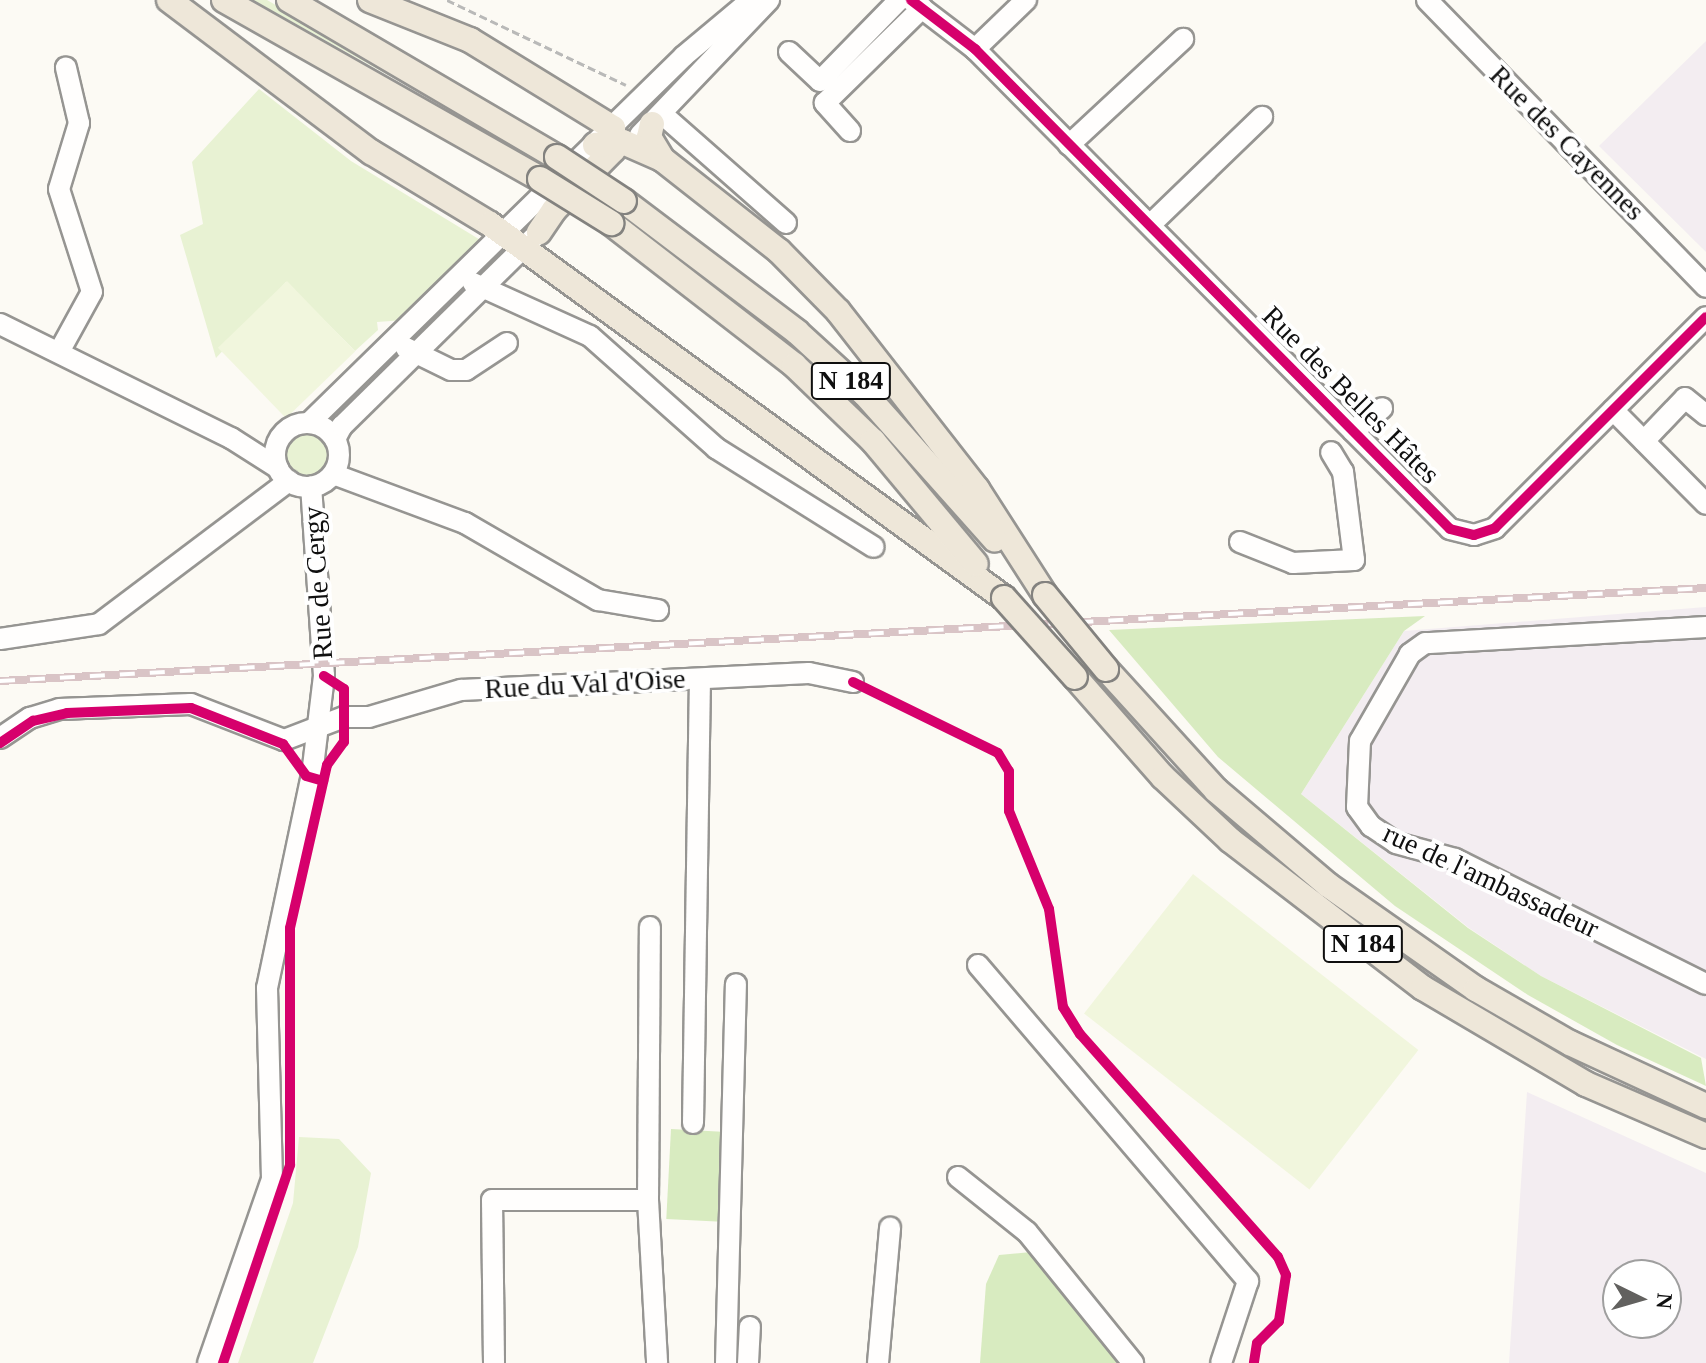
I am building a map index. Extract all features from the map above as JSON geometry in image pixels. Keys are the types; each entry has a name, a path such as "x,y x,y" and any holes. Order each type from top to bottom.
{"main road":[{"path":"169,0 371,152 526,243 1004,598"},
{"name":"N 184","path":"224,0 540,179 611,223 794,365 873,441 1004,598 1163,777 1230,840 1387,962 1502,1037 1586,1084 1706,1136"},
{"name":"N 184","path":"289,0 557,157 756,296 865,394 1216,790 1328,885 1476,989 1570,1043 1706,1106"},
{"path":"370,0 470,40 609,141 662,159 779,251 838,311 977,489 1045,595"},
{"path":"657,119 649,137 662,159"},
{"path":"526,243 613,150 609,141"}],"street":[{"path":"0,324 231,438 284,475 311,486 333,474 339,457 335,439 342,426 526,243 642,97 751,0"},
{"path":"609,141 657,119 769,0"},
{"path":"789,52 820,81 899,0"},
{"path":"975,49 1026,0"},
{"path":"850,131 825,103 916,4"},
{"name":"Rue des Belles Hâtes","path":"916,4 975,49 1450,529 1474,535 1495,528 1706,317"},
{"name":"Rue des Cayennes","path":"1439,5 1706,287"},
{"path":"1069,145 1183,39"},
{"path":"59,352 92,292 59,189 79,123 66,68"},
{"path":"1150,225 1262,117"},
{"path":"657,119 786,223"},
{"path":"278,442 290,428 309,423 458,280 526,243"},
{"path":"458,280 483,286 590,336 716,448 874,547"},
{"path":"396,340 413,354 451,370 466,370 507,343"},
{"path":"1644,441 1685,398 1706,415"},
{"path":"1353,431 1382,408"},
{"path":"1613,410 1706,504"},
{"path":"309,423 335,439"},
{"path":"231,438 278,442"},
{"path":"278,442 284,475"},
{"path":"1240,542 1293,563 1354,560 1343,472 1331,452"},
{"path":"333,474 465,523 598,600 658,610"},
{"path":"0,639 99,624 284,475"},
{"name":"Rue de Cergy","path":"208,1363 272,1179 265,1028 277,922 321,725 325,655 311,486"},
{"name":"rue de l'ambassadeur","path":"1706,627 1425,643 1410,654 1360,741 1357,807 1371,826 1396,843 1455,859 1706,984"},
{"name":"Rue du Val d'Oise","path":"321,725 344,717 369,717 461,690 809,673 853,682"},
{"path":"693,1123 700,679"},
{"path":"0,738 30,718 59,709 191,704 284,740 312,775"},
{"path":"284,740 321,725"},
{"path":"650,927 648,1200 657,1363"},
{"path":"978,965 1248,1281 1221,1363"},
{"path":"726,1363 736,984"},
{"path":"958,1177 1027,1232 1133,1363"},
{"path":"494,1363 492,1200 648,1200"},
{"path":"879,1357 890,1228"},
{"path":"748,1363 750,1327"}],"path":[{"path":"447,0 617,79 642,97"}],"shaded area":[{"path":"1706,41 1706,252 1599,146"},
{"path":"1706,607 1706,1059 1541,976 1469,928 1301,794 1404,631"},
{"path":"1527,1092 1706,1173 1706,1363 1509,1363"}],"green space":[{"path":"253,0 267,0 408,82 406,85"},
{"path":"259,89 351,161 482,241 405,320 377,322 378,330 355,351 286,282 216,358 180,235 203,224 192,162"},
{"path":"287,281 355,351 286,418 218,348"},
{"path":"307,432 323,438 329,454 323,470 307,476 291,470 285,454 291,438"},
{"path":"1425,616 1404,631 1301,794 1468,928 1541,976 1701,1058 1706,1086 1617,1045 1528,995 1395,906 1218,757 1109,630"},
{"path":"1193,874 1418,1050 1309,1190 1084,1013"},
{"path":"671,1129 731,1132 726,1222 666,1219"},
{"path":"299,1137 339,1139 371,1173 358,1247 313,1363 238,1363 293,1203"},
{"path":"1031,1252 1118,1342 1116,1363 980,1363 986,1284 999,1255"}],"railway":[{"path":"0,681 1706,588"}],"cycle path":[{"path":"911,0 975,49 1450,529 1474,535 1495,528 1706,317"},
{"path":"223,1363 290,1165 290,928 327,765 344,742 344,689 324,676"},
{"path":"853,682 998,753 1009,771 1009,811 1049,909 1063,1007 1080,1034 1278,1257 1286,1275 1279,1321 1257,1343 1254,1363"},
{"path":"0,743 33,721 67,713 191,708 283,744 306,776 323,781"}]}
